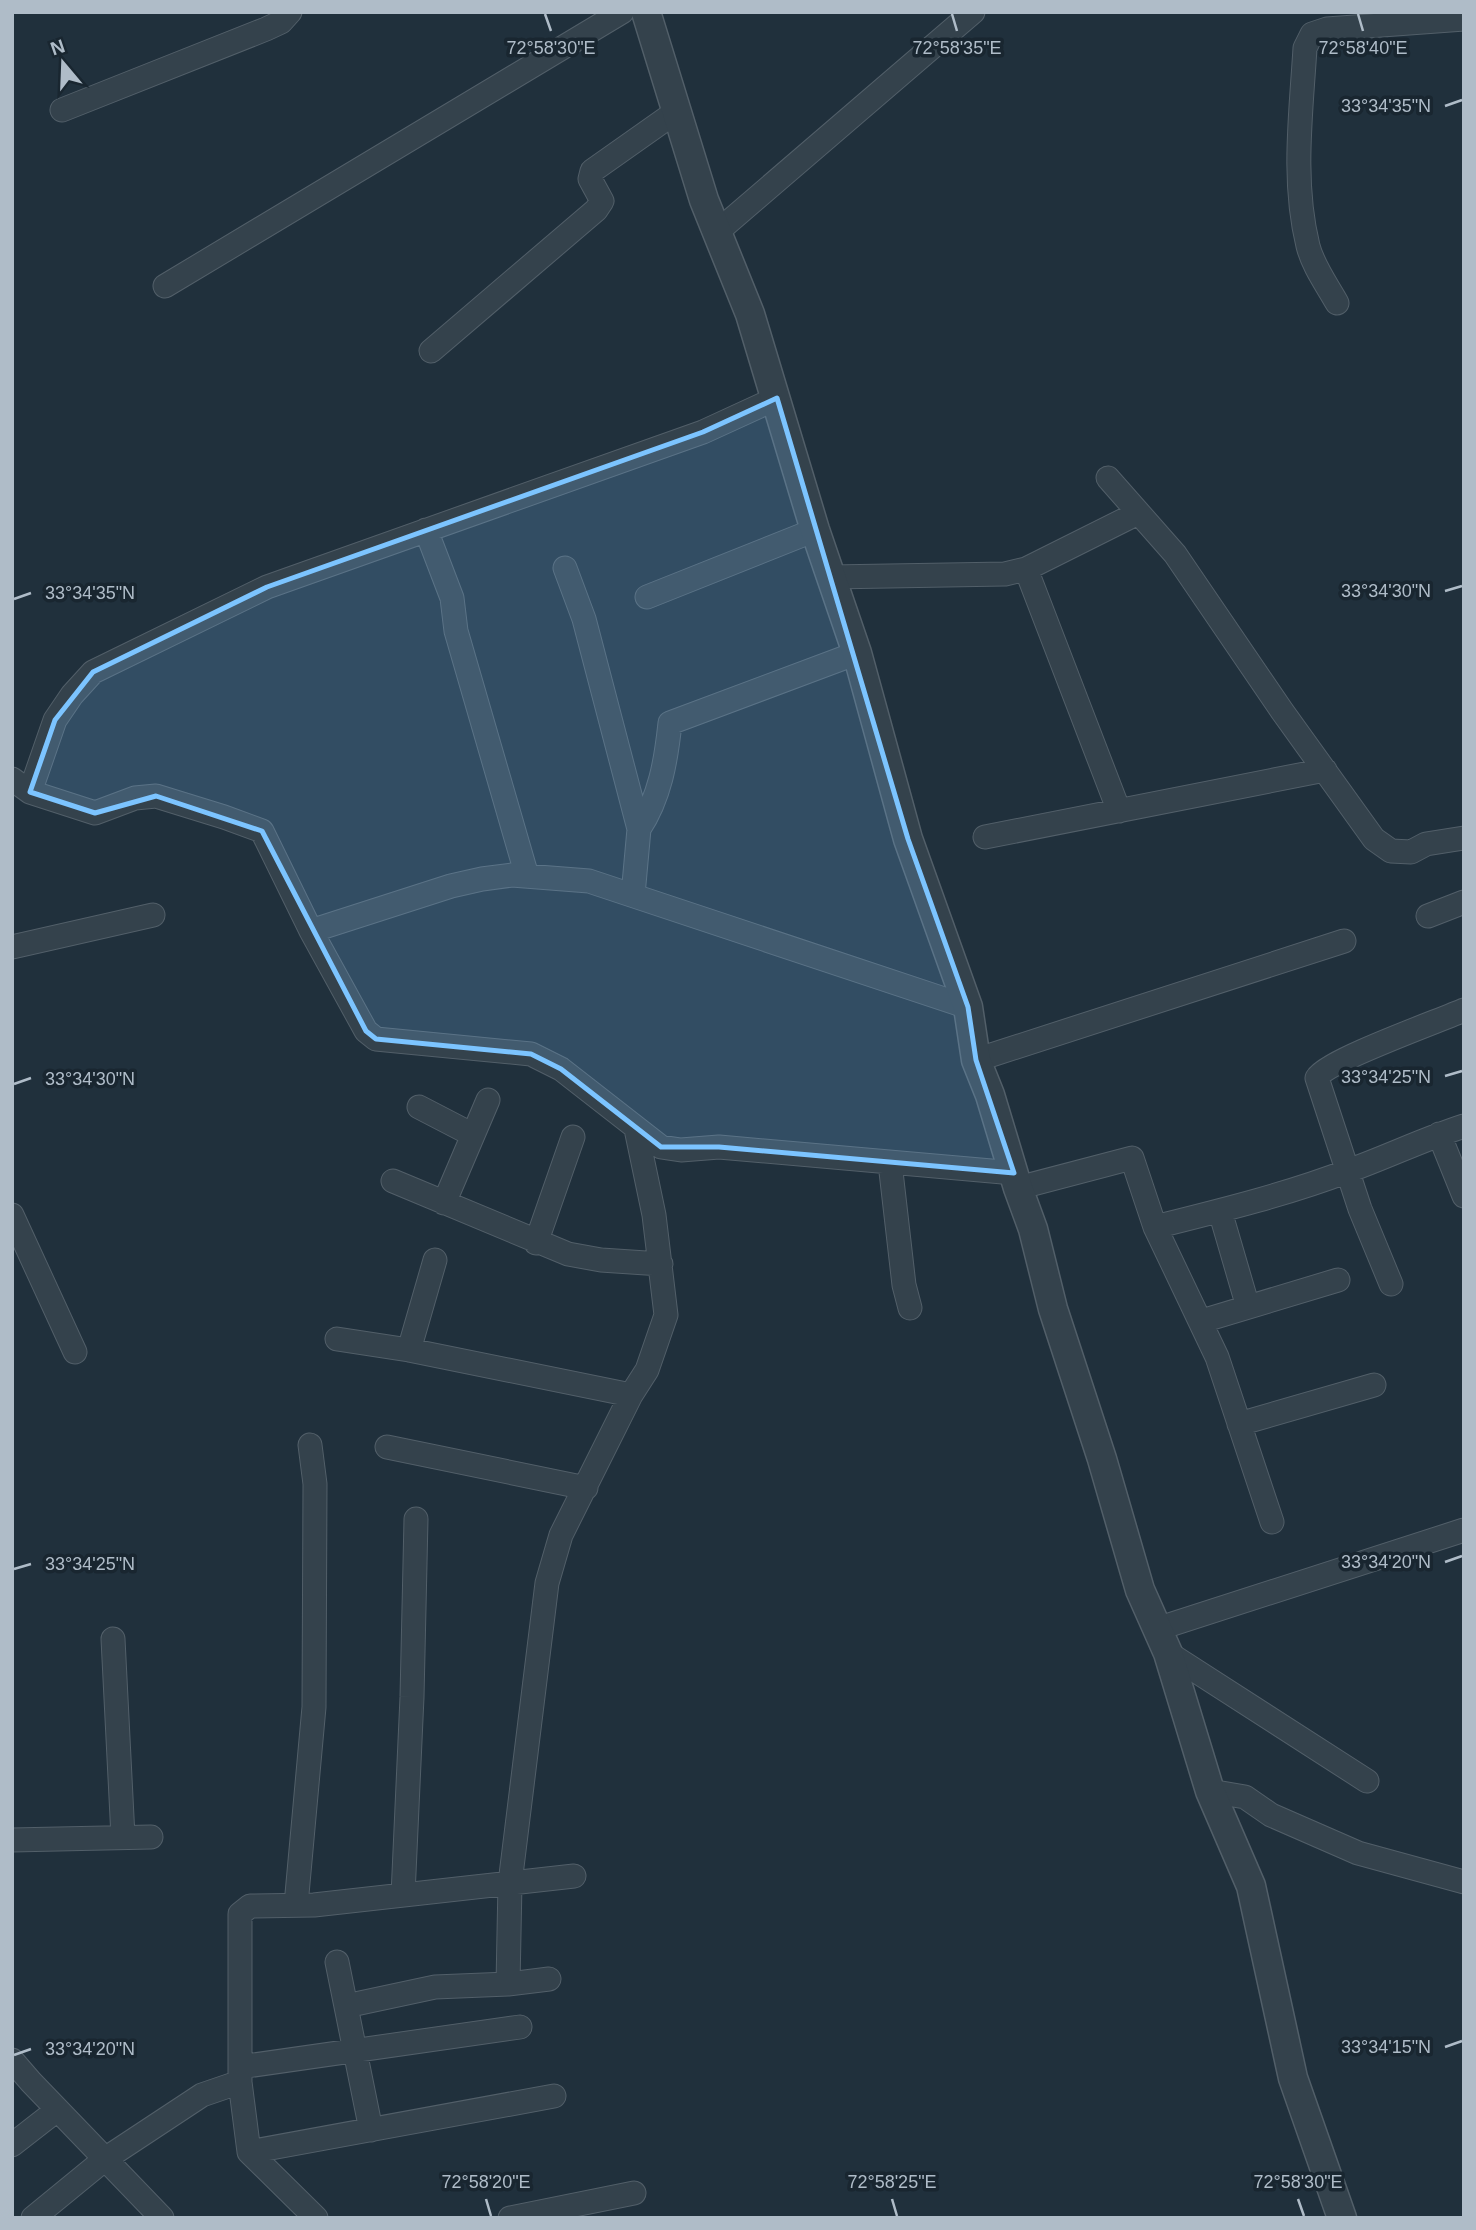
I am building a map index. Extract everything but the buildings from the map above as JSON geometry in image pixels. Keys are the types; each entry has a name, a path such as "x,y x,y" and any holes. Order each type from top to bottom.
{"street":[{"path":"62,110 266,29 281,22 290,12"},
{"path":"165,286 622,12"},
{"path":"646,12 704,200 750,314 815,530 857,653 912,850 968,1007 976,1060 1033,1229 1053,1309 1102,1460 1140,1590 1163,1641 1210,1791 1251,1886 1293,2078 1342,2218"},
{"path":"717,232 973,12"},
{"path":"1337,303 1308,246 1297,173 1305,48 1312,34 1327,29 1417,17 1464,19"},
{"path":"431,351 596,210 603,201 590,179 592,172 677,111"},
{"path":"776,398 703,432 267,587 93,671 55,720 21,785 95,813 135,798 156,796 262,831 311,932 366,1031 376,1039 531,1054 561,1069 661,1147 681,1150 719,1147 890,1163 1016,1180 1132,1158 1155,1227 1217,1357 1272,1522"},
{"path":"1108,478 1175,554 1282,711 1374,839 1391,851 1411,852 1426,844 1464,838"},
{"path":"831,577 1005,574 1026,569 1138,513"},
{"path":"426,530 452,598 456,631 527,876"},
{"path":"647,597 815,530"},
{"path":"565,568 584,619 639,829 633,895"},
{"path":"1026,569 1119,811"},
{"path":"639,829 649,814 661,783 670,723 857,653"},
{"path":"985,837 1325,770"},
{"path":"311,932 451,886 512,875 589,881 968,1007"},
{"path":"1428,916 1464,902"},
{"path":"12,947 153,915"},
{"path":"976,1060 1344,941"},
{"path":"1391,1284 1347,1172 1317,1078 1320,1072 1464,1010"},
{"path":"444,1203 488,1100"},
{"path":"419,1107 473,1135"},
{"path":"1155,1227 1220,1211 1347,1172 1464,1126"},
{"path":"508,1984 510,1883 547,1583 561,1535 631,1395 647,1370 666,1315 654,1215 636,1129"},
{"path":"1439,1134 1464,1196"},
{"path":"536,1242 573,1137"},
{"path":"890,1163 909,1308"},
{"path":"393,1181 568,1254 601,1261 661,1264"},
{"path":"1220,1211 1248,1307"},
{"path":"12,1215 75,1352"},
{"path":"409,1350 435,1260"},
{"path":"1202,1321 1338,1279"},
{"path":"337,1339 409,1350 631,1395"},
{"path":"1240,1424 1374,1385"},
{"path":"296,1905 314,1707 315,1484 310,1446"},
{"path":"387,1447 586,1488"},
{"path":"403,1895 412,1697 416,1519"},
{"path":"1163,1641 1464,1530"},
{"path":"113,1639 123,1837"},
{"path":"1163,1641 1367,1781"},
{"path":"1210,1791 1245,1797 1271,1815 1358,1853 1464,1882"},
{"path":"12,1840 150,1836"},
{"path":"304,2214 249,2152 240,2074 240,1914 250,1906 296,1905 574,1876"},
{"path":"337,1962 371,2130"},
{"path":"346,2006 435,1987 508,1984 549,1979"},
{"path":"33,2218 105,2159 202,2095 240,2074 355,2052 520,2027"},
{"path":"12,2060 162,2218"},
{"path":"249,2152 554,2096"},
{"path":"12,2145 57,2109"},
{"path":"510,2218 634,2193"}],"highlighted area":[{"path":"777,398 908,839 968,1007 976,1060 1014,1173 719,1147 661,1147 561,1069 531,1054 376,1039 366,1031 262,831 156,796 95,813 30,792 55,720 93,672 267,587 703,432"}]}
